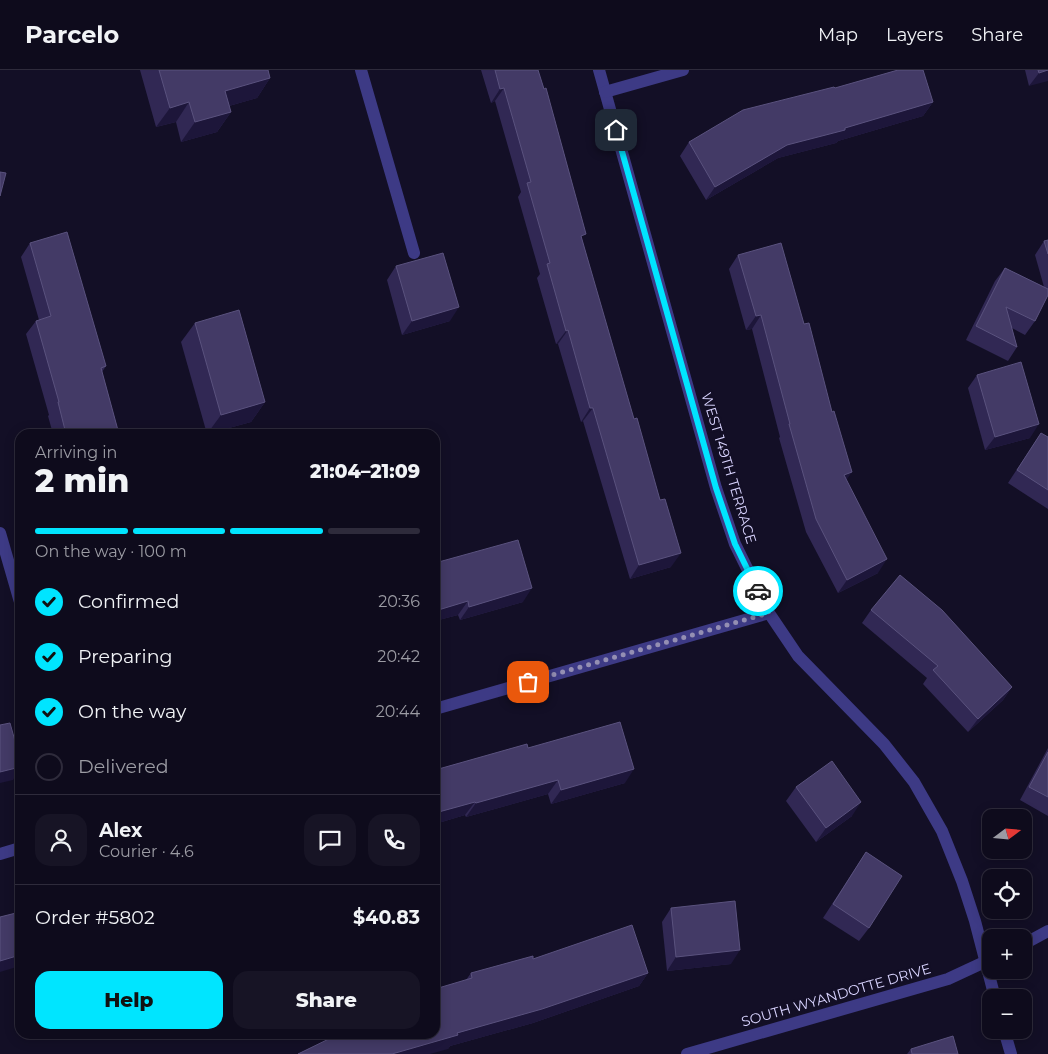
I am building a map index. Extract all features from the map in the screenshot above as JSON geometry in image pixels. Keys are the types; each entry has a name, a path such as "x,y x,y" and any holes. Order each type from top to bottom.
{"street":[{"path":"361,70 414,253"},
{"name":"WEST 149TH TERRACE","path":"599,70 716,488 735,544 769,613 798,656 884,744 914,782 942,831 959,872 982,942"},
{"path":"605,92 683,70"},
{"path":"0,533 15,585"},
{"path":"440,707 769,613"},
{"path":"0,854 15,850"},
{"path":"1032,940 1048,931"},
{"name":"SOUTH WYANDOTTE DRIVE","path":"686,1054 948,978 982,963"},
{"path":"1007,1039 1011,1054"}],"building":[{"path":"159,70 268,70 270,78 225,91 231,112 195,122 189,102 170,108"},
{"path":"495,70 538,70 544,89 546,88 586,234 581,236 634,419 637,418 660,500 665,499 681,553 639,565 593,408 590,408 568,330 566,331 547,264 550,263 527,183 531,182 504,88 500,89"},
{"path":"898,70 923,70 933,102 845,128 845,130 787,145 715,187 689,142 743,110 835,88"},
{"path":"0,172 6,173 0,196"},
{"path":"67,232 106,366 101,368 118,429 65,429 36,321 51,316 30,243"},
{"path":"1048,240 1048,254 1044,241"},
{"path":"781,243 804,324 809,323 832,412 834,411 852,472 844,475 887,559 847,580 816,519 761,315 756,316 738,255"},
{"path":"443,253 459,307 412,321 396,266"},
{"path":"1005,268 1048,289 1048,295 1035,321 1006,307 1017,347 976,326"},
{"path":"239,310 265,402 221,415 195,323"},
{"path":"1021,362 1039,424 995,437 977,375"},
{"path":"1041,433 1048,437 1048,490 1017,470"},
{"path":"518,540 532,588 469,607 468,601 440,609 440,562"},
{"path":"900,575 942,610 1012,687 978,719 933,670 938,666 871,610"},
{"path":"620,722 634,769 561,790 558,780 440,812 440,769 527,744 528,748"},
{"path":"10,723 15,741 15,768 0,772 0,725"},
{"path":"1048,752 1048,797 1029,787"},
{"path":"832,761 861,802 826,828 796,787"},
{"path":"866,852 902,876 869,928 833,904"},
{"path":"735,901 740,950 676,957 671,908"},
{"path":"15,913 15,956 0,961 0,917"},
{"path":"632,925 648,973 542,1009 392,1054 298,1054 329,1039 440,1039 440,988 472,978 471,973 533,956 533,959"},
{"path":"953,1036 958,1054 912,1054 911,1049"}],"way so far":[{"path":"528,682 769,613 758,591"}],"route":[{"path":"616,130 716,488 735,544 758,591"}]}
